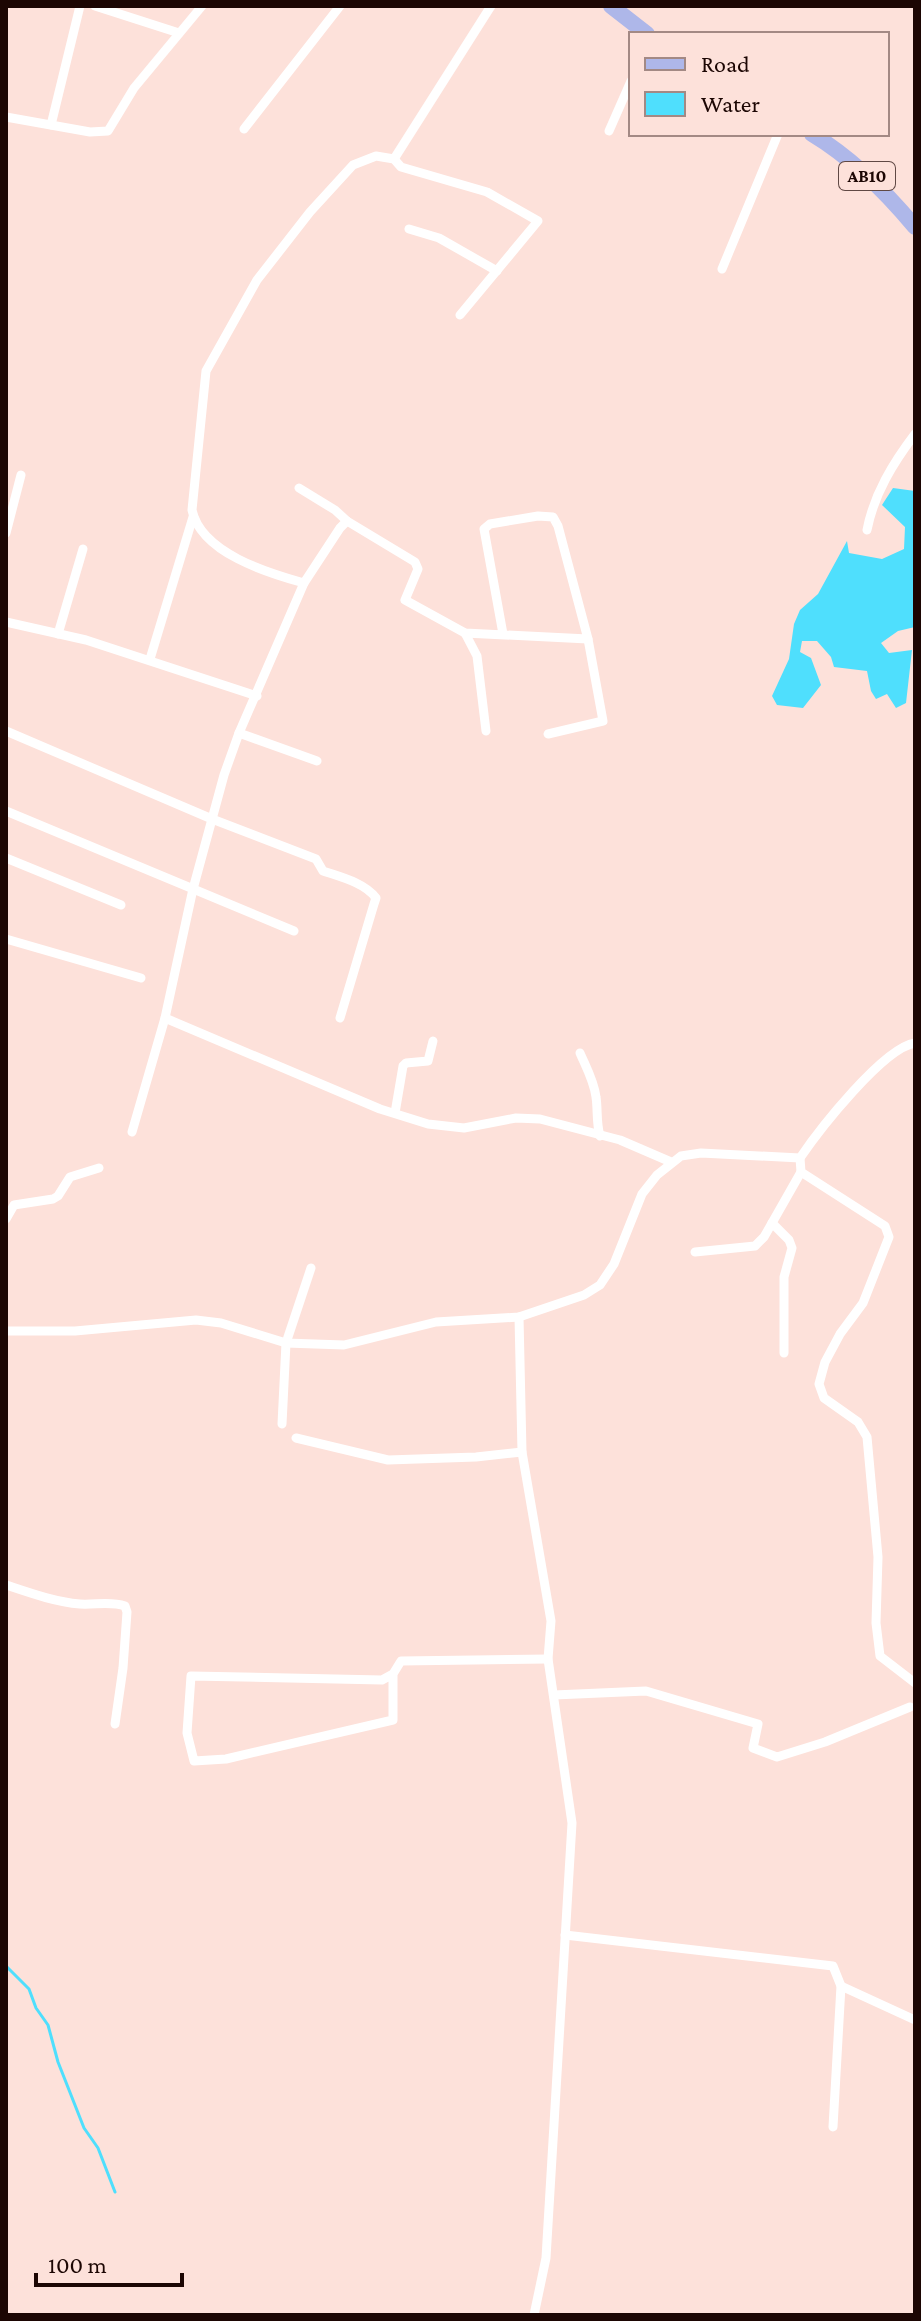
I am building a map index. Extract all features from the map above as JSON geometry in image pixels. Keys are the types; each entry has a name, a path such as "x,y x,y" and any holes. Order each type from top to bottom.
{"main road":[{"path":"611,6 644,32"},
{"name":"AB10","path":"815,136 858,167 915,227"}],"street":[{"path":"51,125 80,6"},
{"path":"95,6 179,33"},
{"path":"6,117 90,132 108,131 134,88 202,6"},
{"path":"244,129 340,6"},
{"path":"394,159 491,6"},
{"path":"609,131 629,86"},
{"path":"722,269 777,136"},
{"path":"150,659 193,517 206,371 257,280 301,223 353,165 376,156 394,159 401,167 487,192 538,221 460,315"},
{"path":"409,229 439,238 497,271"},
{"path":"867,530 881,488 897,458 915,434"},
{"path":"6,533 21,475"},
{"path":"299,488 415,562 418,569 405,600 465,633 588,639"},
{"path":"503,634 484,529 490,524 546,515 553,517 588,639 603,721 548,734"},
{"path":"193,517 207,534 239,561 261,571 304,583"},
{"path":"132,1132 165,1018 193,889 239,733 304,583 347,521"},
{"path":"58,634 83,549"},
{"path":"6,622 150,659 257,696"},
{"path":"465,633 477,656 486,731"},
{"path":"6,731 212,819 316,859 323,871 365,887 376,898 340,1018"},
{"path":"239,733 317,761"},
{"path":"6,811 294,931"},
{"path":"6,858 121,905"},
{"path":"6,939 141,978"},
{"path":"165,1018 395,1113 442,1127 464,1128 516,1118 540,1119 646,1149 671,1162"},
{"path":"395,1113 403,1066 410,1062 428,1061 433,1041"},
{"path":"695,1252 755,1246 764,1237 801,1172 800,1158 823,1125 886,1059 907,1044 915,1043"},
{"path":"580,1053 596,1096 596,1124 600,1136"},
{"path":"6,1331 75,1331 196,1320 221,1323 286,1343 344,1345 436,1322 519,1317 584,1295 600,1285 626,1238 642,1194 671,1162 681,1156 701,1153 800,1158"},
{"path":"6,1219 14,1205 53,1199 70,1177 99,1168"},
{"path":"801,1172 885,1226 889,1237 863,1303 840,1334 825,1362 819,1384 824,1398 858,1422 867,1437 878,1557 876,1623 880,1656 915,1683"},
{"path":"772,1223 789,1240 792,1248 784,1277 784,1353"},
{"path":"282,1424 286,1343 311,1268"},
{"path":"519,1317 522,1452 551,1621 548,1659 572,1823 546,2258 534,2315"},
{"path":"296,1438 388,1460 522,1452"},
{"path":"6,1585 80,1604 125,1606 123,1668 115,1724"},
{"path":"393,1674 393,1720 226,1759 194,1761 187,1733 191,1676 382,1680 393,1674 401,1661 548,1659"},
{"path":"554,1695 646,1691 758,1724 753,1748 777,1757 825,1742 910,1707"},
{"path":"565,1935 833,1966 841,1986 833,2127"},
{"path":"841,1986 915,2020"}],"water":[{"path":"893,488 915,491 915,627 898,631 881,643 889,653 912,650 906,703 896,708 887,694 876,699 867,671 834,667 831,657 817,641 802,641 800,652 811,658 821,685 803,708 777,705 772,696 789,659 794,624 800,610 818,594 847,541 849,553 882,559 904,549 905,527 882,505"}],"waterway":[{"path":"6,1966 29,1989 36,2008 48,2025 58,2062 84,2128 98,2148 115,2192"}]}
